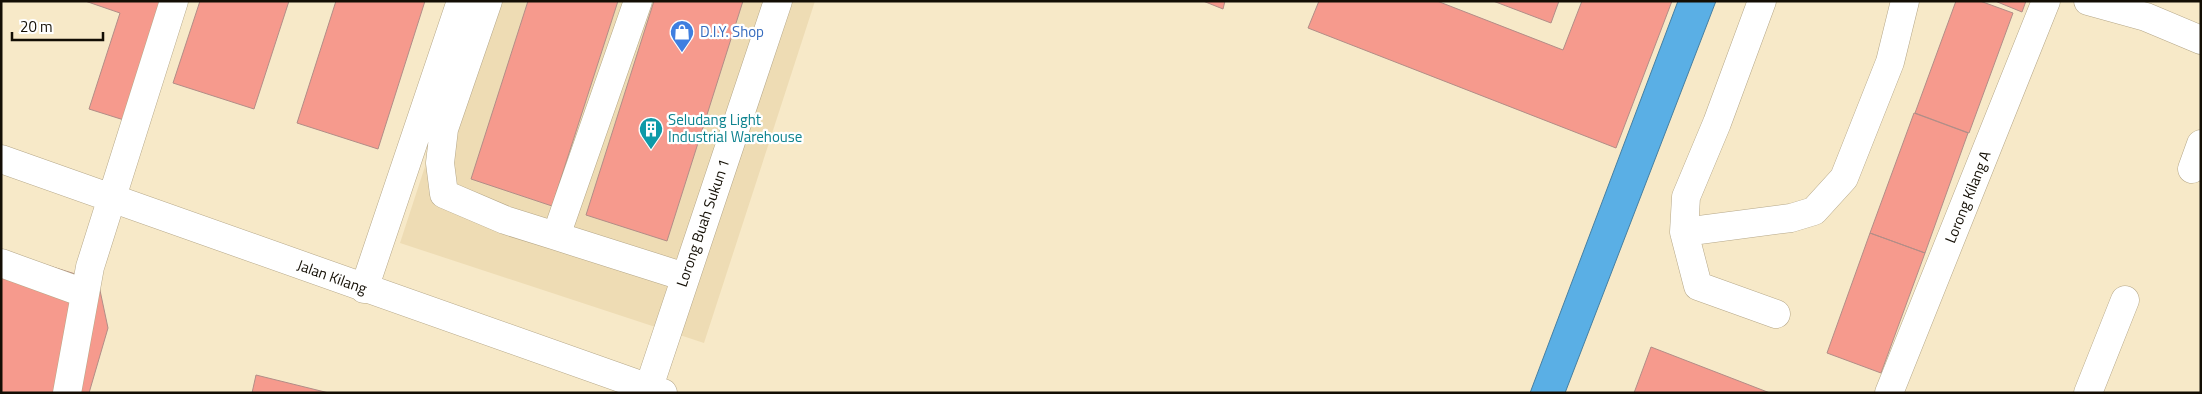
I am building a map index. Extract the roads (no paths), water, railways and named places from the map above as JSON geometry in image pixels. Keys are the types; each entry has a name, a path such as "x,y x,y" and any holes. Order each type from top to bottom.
{"street":[{"path":"67,393 79,335 84,293 174,1"},
{"path":"364,289 461,1"},
{"path":"488,1 444,129 440,162 444,194 505,220 685,277"},
{"path":"556,236 638,1"},
{"name":"Lorong Buah Sukun 1","path":"653,391 685,277 778,1"},
{"path":"1762,1 1717,122 1686,197 1684,232 1698,286 1776,314"},
{"path":"1684,232 1792,218 1814,211 1844,178 1890,62 1905,1"},
{"name":"Lorong Kilang A","path":"1889,393 2046,1"},
{"path":"2088,1 2146,17 2201,40"},
{"name":"Jalan Kilang","path":"1,159 653,391"},
{"path":"1,263 84,293"},
{"path":"2088,393 2125,300"}],"water":[{"path":"1678,1 1716,1 1565,393 1530,393"}],"place":[{"name":"D.I.Y. Shop","path":"682,53"},
{"name":"Seludang Light Industrial Warehouse","path":"651,150"}]}
